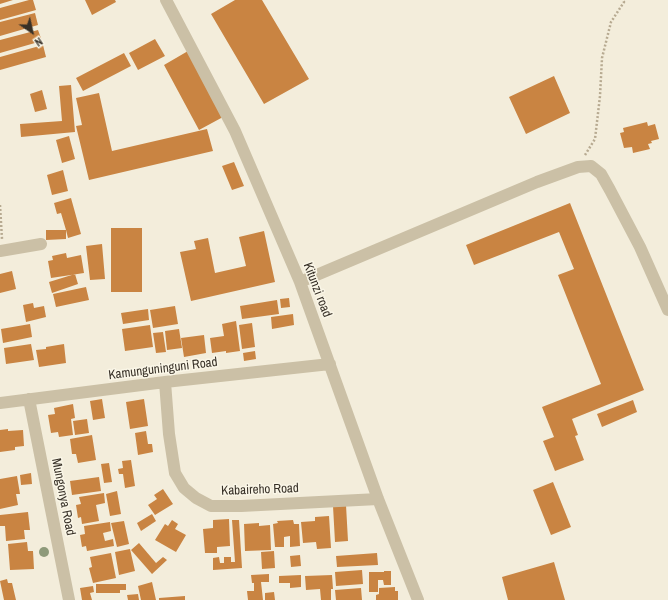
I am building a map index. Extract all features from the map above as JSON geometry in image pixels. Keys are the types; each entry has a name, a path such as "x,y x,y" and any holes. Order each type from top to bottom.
{"street":[{"name":"Kitunzi road","path":"166,0 235,131 300,282 378,499 418,600"},
{"path":"300,282 537,182 578,167 591,166 601,174 640,247 668,310"},
{"path":"1,251 41,244"},
{"name":"Kamunguninguni Road","path":"0,403 165,382 330,364"},
{"name":"Kabaireho Road","path":"165,382 169,434 175,473 184,488 196,498 211,506 378,499"},
{"name":"Mungonya Road","path":"29,399 69,600"}],"path":[{"path":"578,167 595,139 600,96 602,58 611,22 624,2 622,0"},
{"path":"0,205 1,251"}],"building":[{"path":"0,0 13,0 0,4"},
{"path":"33,0 36,10 0,20 0,8"},
{"path":"85,0 115,0 116,2 92,15"},
{"path":"235,0 262,0 309,79 264,104 211,14"},
{"path":"35,13 38,25 0,36 0,22"},
{"path":"38,30 42,41 0,53 0,40"},
{"path":"155,39 165,56 138,70 129,53"},
{"path":"43,45 46,57 0,70 0,57"},
{"path":"188,51 223,117 199,130 164,65"},
{"path":"124,53 131,66 83,91 76,78"},
{"path":"554,76 570,113 526,134 509,97"},
{"path":"71,85 75,132 21,137 20,124 62,121 59,86"},
{"path":"42,90 47,109 35,112 30,94"},
{"path":"99,93 112,151 207,129 213,151 89,180 76,126 82,125 76,98"},
{"path":"647,122 648,126 655,124 659,139 651,141 652,143 648,144 650,149 633,153 632,147 624,148 620,133 624,132 623,128"},
{"path":"69,136 75,159 62,163 56,140"},
{"path":"234,162 244,186 232,190 222,166"},
{"path":"63,170 68,191 52,195 47,175"},
{"path":"71,198 81,234 68,238 61,213 57,214 54,203"},
{"path":"570,203 644,390 572,419 578,435 575,436 584,460 555,471 543,441 554,437 542,407 601,384 558,275 574,269 559,232 474,265 466,245"},
{"path":"111,228 142,228 142,292 111,292"},
{"path":"46,230 66,230 66,239 46,240"},
{"path":"264,231 275,282 191,301 180,252 196,249 194,241 208,238 215,273 246,266 239,237"},
{"path":"102,244 105,279 90,280 86,246"},
{"path":"66,253 67,258 81,255 84,273 51,278 48,261 53,260 52,256"},
{"path":"12,271 16,289 0,293 0,274"},
{"path":"75,274 78,284 52,293 49,282"},
{"path":"86,287 89,300 56,307 53,294"},
{"path":"289,298 290,307 281,308 280,299"},
{"path":"277,300 279,314 242,319 240,306"},
{"path":"33,303 34,308 44,306 46,317 26,322 23,305"},
{"path":"175,306 178,324 153,328 150,310"},
{"path":"148,309 149,320 123,324 121,313"},
{"path":"293,314 294,325 272,329 271,317"},
{"path":"236,321 240,351 212,353 210,338 224,336 222,324"},
{"path":"252,323 255,347 242,349 239,325"},
{"path":"30,324 32,337 3,343 1,329"},
{"path":"150,325 153,347 125,351 122,329"},
{"path":"179,329 182,348 167,350 165,331"},
{"path":"163,332 166,352 156,353 153,333"},
{"path":"204,335 206,353 184,357 181,338"},
{"path":"31,344 34,360 6,364 4,348"},
{"path":"64,344 66,363 39,367 36,350"},
{"path":"255,351 256,359 244,361 243,353"},
{"path":"102,399 105,418 93,420 90,401"},
{"path":"144,399 148,426 130,429 126,402"},
{"path":"633,400 637,412 602,427 597,414"},
{"path":"73,404 75,418 71,419 73,435 59,437 58,432 51,433 48,415 55,414 54,408"},
{"path":"87,419 89,433 75,435 73,421"},
{"path":"8,429 8,431 23,430 24,446 15,447 15,450 0,452 0,430"},
{"path":"146,431 148,444 152,444 153,452 138,455 135,433"},
{"path":"92,435 96,460 78,463 76,454 72,454 70,439"},
{"path":"131,460 135,486 125,488 123,474 119,474 118,469 123,468 122,461"},
{"path":"109,463 112,482 104,483 101,464"},
{"path":"31,473 32,484 21,485 20,475"},
{"path":"17,476 20,494 16,494 18,505 0,509 0,479"},
{"path":"99,477 101,491 72,495 70,481"},
{"path":"553,482 571,527 551,535 533,490"},
{"path":"163,489 173,504 155,515 148,505 157,499 154,495"},
{"path":"117,491 121,514 110,516 106,494"},
{"path":"104,493 105,503 96,505 99,521 82,524 81,517 78,518 76,505 81,504 79,497"},
{"path":"346,505 348,541 335,542 333,506"},
{"path":"28,512 30,530 24,530 25,539 6,541 5,526 0,526 0,515"},
{"path":"152,514 156,521 141,531 137,523"},
{"path":"329,516 331,548 317,549 316,542 303,543 301,522 315,521 315,517"},
{"path":"229,519 230,546 217,547 217,553 205,553 203,529 213,528 213,520"},
{"path":"172,520 178,524 175,529 186,535 176,552 155,540 165,524 168,526"},
{"path":"232,520 239,520 242,568 213,570 213,558 219,557 220,563 224,563 224,557 231,557 231,562 235,562"},
{"path":"293,520 294,524 299,524 300,546 290,547 290,536 284,537 284,547 275,547 273,524 278,523 277,521"},
{"path":"124,521 129,544 117,547 111,523"},
{"path":"110,522 111,531 103,533 105,541 113,539 114,546 87,551 86,546 82,547 80,535 85,534 84,526"},
{"path":"259,523 259,526 270,525 271,550 245,551 244,524"},
{"path":"27,542 28,551 33,551 34,569 10,570 8,544"},
{"path":"139,543 156,563 163,557 167,560 152,574 131,550"},
{"path":"130,549 135,571 119,575 115,552"},
{"path":"274,551 275,568 262,569 261,552"},
{"path":"111,553 116,578 93,583 89,568 92,567 90,557"},
{"path":"377,553 378,565 337,567 336,556"},
{"path":"300,555 301,566 291,567 290,556"},
{"path":"554,562 565,600 508,600 502,577"},
{"path":"362,570 363,584 336,586 335,572"},
{"path":"391,571 391,585 384,585 383,580 378,580 378,592 369,592 369,572"},
{"path":"269,574 269,582 261,582 263,600 248,600 247,591 254,591 254,583 252,583 251,575"},
{"path":"301,575 301,587 290,588 290,583 279,583 279,576"},
{"path":"332,575 333,589 331,589 331,600 321,600 320,589 306,590 305,576"},
{"path":"7,579 8,583 12,583 16,600 4,600 0,581"},
{"path":"152,582 156,600 141,600 138,586"},
{"path":"96,584 126,584 126,590 120,590 120,593 96,593"},
{"path":"93,586 94,592 90,593 92,600 82,600 80,588"},
{"path":"395,587 395,591 398,591 398,600 376,600 376,595 379,594 379,588"},
{"path":"361,588 362,600 336,600 335,590"},
{"path":"274,592 275,600 265,600 265,593"},
{"path":"138,594 139,600 128,600 127,595"},
{"path":"185,596 185,600 159,600 159,598"}]}
